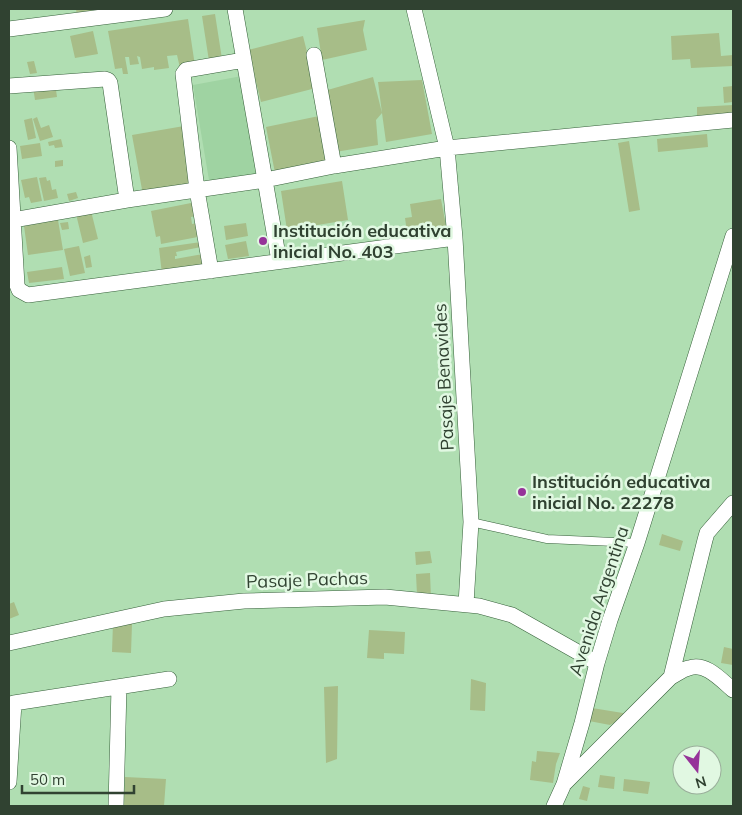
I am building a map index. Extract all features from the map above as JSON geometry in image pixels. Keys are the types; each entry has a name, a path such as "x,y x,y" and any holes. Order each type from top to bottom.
{"street":[{"path":"9,29 64,16 165,9"},
{"path":"234,9 279,262"},
{"name":"Pasaje Benavides","path":"414,9 447,148 455,238 471,522 466,604"},
{"path":"314,55 334,166"},
{"path":"211,271 197,190 182,74 186,70 244,60"},
{"path":"9,86 108,80 110,83 127,200"},
{"path":"13,220 127,200 265,180 334,166 447,148 733,120"},
{"path":"9,148 17,285 19,290 28,295 455,238"},
{"name":"Avenida Argentina","path":"554,806 564,784 610,620 637,543 733,236"},
{"path":"671,677 704,540 707,533 733,503"},
{"name":"Pasaje Pachas","path":"9,644 164,610 244,601 384,597 466,604 512,615 597,663"},
{"path":"564,784 671,677 687,668 696,666 705,668 733,690"},
{"path":"9,782 14,703 169,680"},
{"path":"116,806 120,687"}],"lane":[{"path":"471,522 546,539 637,543"}],"shaded area":[{"path":"242,76 259,177 210,186 193,85"}],"building":[{"path":"76,9 97,9 98,12 77,16"},
{"path":"215,14 222,59 209,61 202,16"},
{"path":"188,19 195,66 180,68 177,55 167,56 169,68 154,70 154,67 142,69 140,57 137,56 139,64 130,65 129,57 125,57 128,74 123,74 122,68 115,69 108,31"},
{"path":"365,20 363,30 367,50 322,60 317,28"},
{"path":"93,31 98,54 75,58 70,36"},
{"path":"719,33 721,56 733,55 733,66 691,68 690,59 672,60 671,36"},
{"path":"303,36 316,88 261,102 248,50"},
{"path":"34,61 37,73 30,74 27,62"},
{"path":"373,77 382,113 376,120 378,145 335,152 324,91"},
{"path":"422,80 432,134 386,142 378,82"},
{"path":"49,85 50,91 56,90 57,97 35,100 33,87"},
{"path":"733,86 733,102 724,103 723,87"},
{"path":"733,105 733,114 697,116 697,107"},
{"path":"319,116 329,162 275,173 266,127"},
{"path":"37,117 41,128 49,125 53,137 40,141 33,119"},
{"path":"32,118 36,138 28,140 24,120"},
{"path":"184,126 195,185 143,195 132,135"},
{"path":"707,134 708,147 658,152 657,139"},
{"path":"61,139 63,147 55,148 54,145 49,146 48,142"},
{"path":"629,141 640,210 629,212 618,143"},
{"path":"40,143 42,156 22,159 20,146"},
{"path":"63,160 63,166 55,167 55,161"},
{"path":"37,177 42,201 31,203 29,197 25,198 21,180"},
{"path":"46,177 47,181 50,180 52,190 56,189 58,198 44,201 39,178"},
{"path":"342,181 348,220 287,230 281,191"},
{"path":"76,192 78,198 69,201 67,194"},
{"path":"441,199 446,226 407,232 405,218 412,217 410,204"},
{"path":"191,203 197,206 200,215 191,217 192,224 197,223 203,236 161,244 160,236 156,237 151,211"},
{"path":"91,211 98,239 83,243 76,214"},
{"path":"58,220 63,250 28,255 24,226"},
{"path":"68,222 69,229 62,230 60,223"},
{"path":"246,223 248,236 226,240 224,226"},
{"path":"246,241 249,256 228,259 225,245"},
{"path":"201,242 201,247 176,252 177,256 175,256 175,259 203,254 207,266 162,274 159,248"},
{"path":"79,246 85,273 70,276 64,249"},
{"path":"90,255 92,267 86,268 84,257"},
{"path":"62,267 64,279 29,283 27,272"},
{"path":"662,534 683,541 680,551 659,545"},
{"path":"430,551 432,563 416,565 415,552"},
{"path":"430,573 431,598 417,595 416,574"},
{"path":"14,602 19,615 9,619 9,604"},
{"path":"113,623 132,624 131,653 112,652"},
{"path":"369,630 405,632 404,654 384,653 384,659 367,658"},
{"path":"724,647 733,649 733,665 721,663"},
{"path":"471,679 486,683 485,711 470,710"},
{"path":"338,686 337,759 326,763 324,687"},
{"path":"592,708 629,714 610,725 589,721"},
{"path":"537,751 560,753 553,783 530,780 532,761 536,762"},
{"path":"600,775 615,777 614,789 598,787"},
{"path":"125,777 166,779 164,806 124,806"},
{"path":"624,779 650,782 648,794 623,791"},
{"path":"583,786 590,788 587,801 579,799"}],"place":[{"name":"Institución educativa inicial No. 403","path":"263,241"},
{"name":"Institución educativa inicial No. 22278","path":"522,492"}]}
